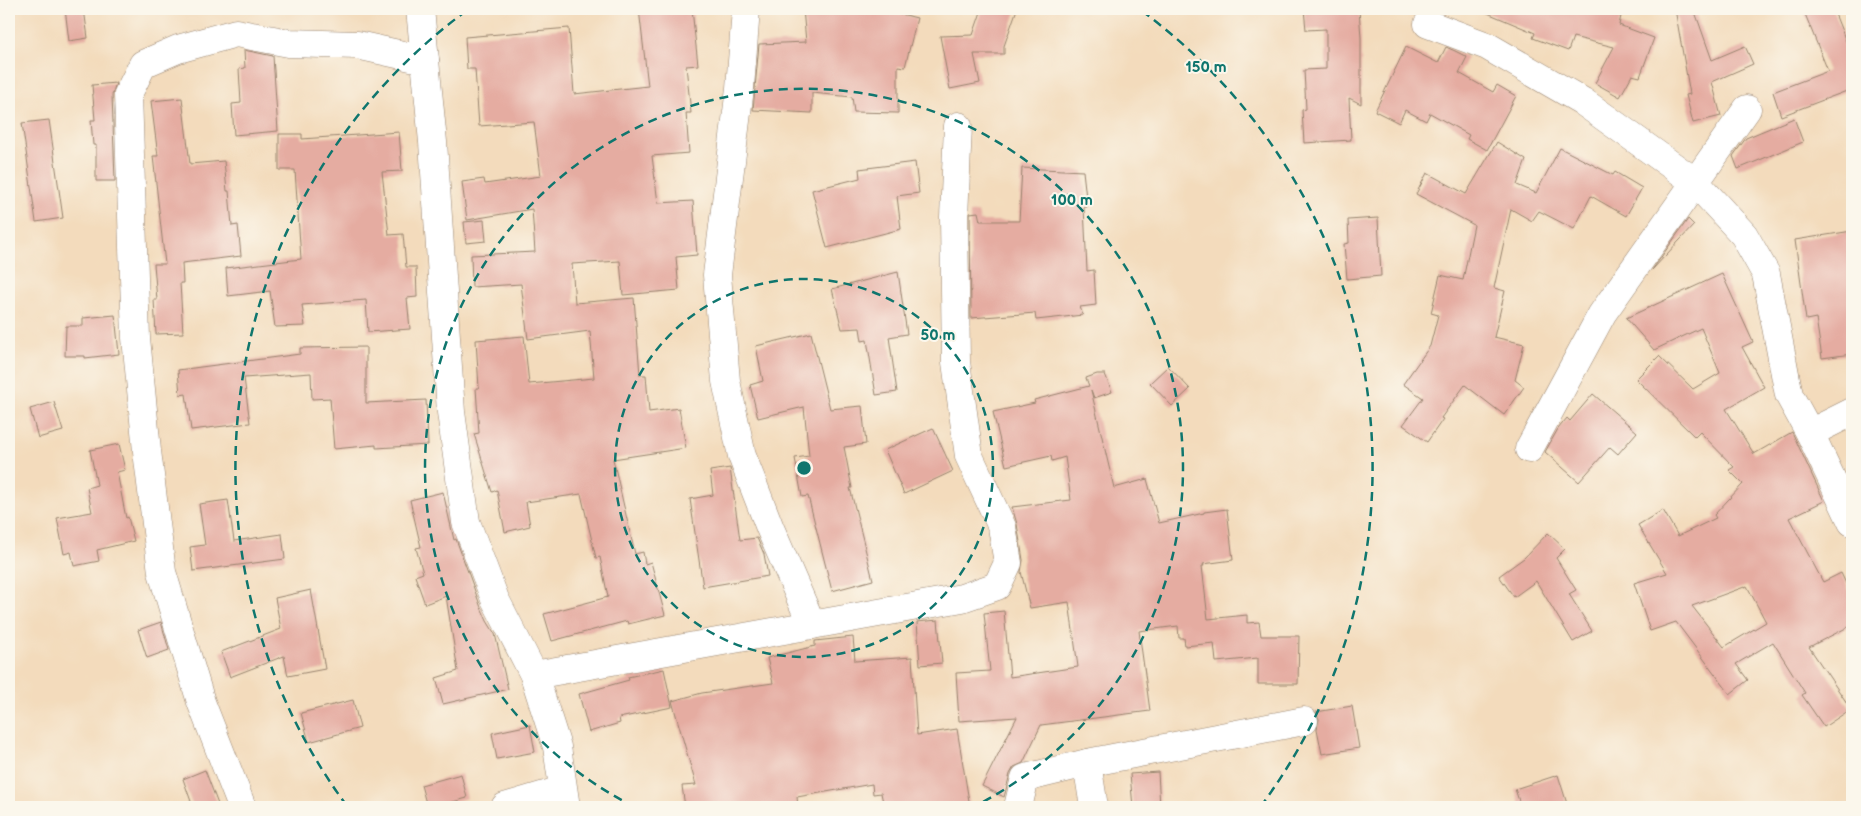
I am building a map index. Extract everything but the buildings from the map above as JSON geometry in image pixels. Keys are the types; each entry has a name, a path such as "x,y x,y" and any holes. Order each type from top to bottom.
{"street":[{"path":"420,9 433,142 451,412 466,522 495,599 534,675 557,747 564,798 505,807"},
{"path":"746,9 740,88 717,275 726,381 742,456 770,528 812,625"},
{"path":"1428,24 1487,46 1582,101 1694,182 1744,236 1766,274 1788,395 1810,433 1852,522"},
{"path":"242,807 201,702 162,572 147,451 136,338 128,94 143,64 178,49 236,32 289,43 357,45 425,60"},
{"path":"1529,449 1602,314 1694,182 1748,109"},
{"path":"534,675 962,598 998,586 1008,562 1002,527 969,456 956,362 954,216 958,126"},
{"path":"1810,433 1852,412"},
{"path":"1018,807 1025,778 1087,763 1304,721"},
{"path":"1087,763 1094,807"}]}
